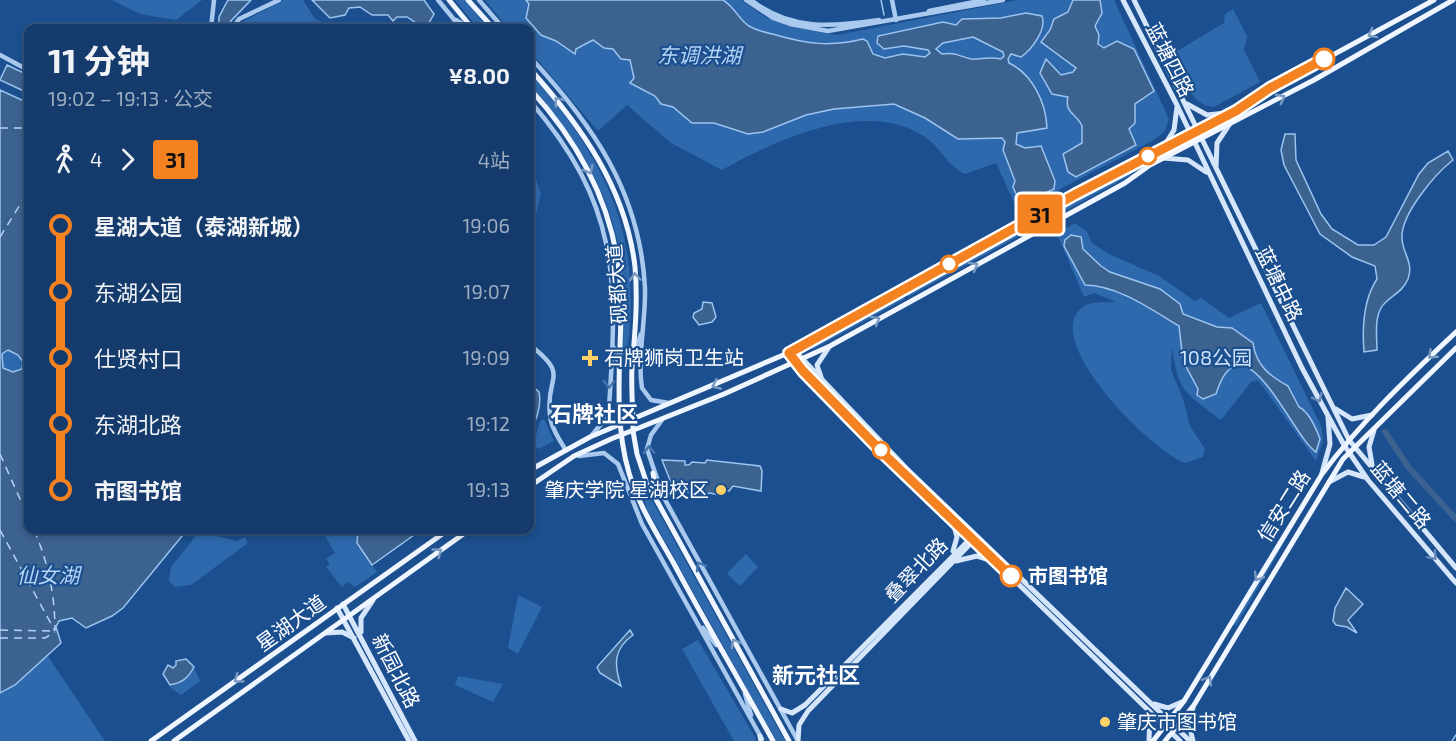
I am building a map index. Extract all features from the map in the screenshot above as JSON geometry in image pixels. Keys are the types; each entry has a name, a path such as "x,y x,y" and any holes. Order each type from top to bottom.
{"main road":[{"path":"449,0 468,24"},
{"path":"468,0 489,24"},
{"name":"蓝塘四路","path":"1123,0 1190,134"},
{"name":"蓝塘四路","path":"1134,0 1198,131"},
{"path":"1424,6 1428,0"},
{"path":"534,468 590,437 791,352 1163,147 1236,111 1270,88 1434,0"},
{"path":"534,483 574,456 686,410 830,346 1125,183 1150,165 1367,51 1453,0"},
{"path":"1407,15 1412,23"},
{"path":"1138,32 1144,36 1147,33 1147,27"},
{"name":"砚都大道","path":"534,74 581,130 601,162 619,202 635,267 633,431 637,454 646,481 789,741"},
{"name":"砚都大道","path":"534,94 562,128 591,174 610,225 620,270 621,435 634,487 719,648 773,741"},
{"path":"1184,101 1207,115 1236,111"},
{"path":"1163,147 1174,130 1177,105"},
{"path":"1216,170 1217,143 1229,125"},
{"name":"蓝塘中路","path":"1198,131 1349,440"},
{"name":"蓝塘中路","path":"1190,134 1327,416 1344,445"},
{"path":"1146,157 1150,165"},
{"path":"1163,158 1188,160 1209,175"},
{"path":"1233,224 1242,219"},
{"name":"信安二路","path":"1151,741 1170,721 1184,701 1322,474 1344,445 1407,377 1456,332"},
{"path":"1292,345 1299,344 1301,340"},
{"path":"830,346 816,365 824,389 1150,713 1172,733 1187,740"},
{"name":"信安二路","path":"1166,741 1194,705 1326,484 1354,447 1414,386 1456,348"},
{"path":"791,352 824,389 952,519 962,525"},
{"path":"620,369 632,367"},
{"path":"1407,377 1414,386"},
{"path":"680,400 681,407 686,410"},
{"path":"1335,408 1352,419 1372,415"},
{"path":"1322,474 1330,444 1327,416"},
{"path":"1374,471 1369,447 1378,423"},
{"name":"蓝塘二路","path":"1349,440 1456,567"},
{"name":"蓝塘二路","path":"1344,445 1368,480 1456,583"},
{"path":"567,448 575,451 574,456"},
{"path":"1326,484 1348,472 1358,474 1368,480"},
{"path":"653,473 658,503"},
{"path":"634,487 646,481"},
{"path":"952,519 957,537 952,560 977,556 997,563"},
{"path":"1293,519 1298,520 1302,525"},
{"name":"星湖大道","path":"152,741 442,534"},
{"name":"星湖大道","path":"174,741 463,534"},
{"path":"974,538 1177,727 1187,740"},
{"name":"叠翠北路","path":"805,705 974,538"},
{"path":"408,558 416,568"},
{"name":"叠翠北路","path":"798,741 799,724 808,711 952,560"},
{"path":"362,636 361,618 374,599"},
{"name":"新园北路","path":"340,606 350,615 362,636 371,663 409,741"},
{"name":"新园北路","path":"340,606 344,619 415,741"},
{"path":"304,632 310,642"},
{"path":"324,633 342,632 355,638"},
{"path":"1214,650 1218,655 1223,656"},
{"path":"1150,702 1168,708 1184,701"},
{"path":"780,709 792,713 805,705 804,709 808,711"},
{"path":"1187,740 1194,705"},
{"path":"1150,713 1156,714 1158,709"},
{"path":"1150,713 1151,741"}],"street":[{"path":"211,24 214,0"},
{"path":"236,24 239,19 279,0"},
{"path":"438,0 457,24"},
{"path":"479,0 500,24"},
{"path":"746,0 772,18 808,29 842,30 984,0"},
{"path":"751,0 774,15 809,25 834,26 1003,0"},
{"path":"894,0 897,18"},
{"path":"475,9 497,24"},
{"path":"449,15 464,24"},
{"path":"0,55 24,68"},
{"path":"534,62 592,131 619,179 632,215 642,261 645,307 642,388 651,400 672,404"},
{"path":"534,106 567,149 591,194 606,242 614,294 609,407 602,423 590,437"},
{"path":"614,294 620,270"},
{"path":"634,357 643,326"},
{"path":"613,339 620,369"},
{"path":"534,348 555,369 549,413 567,448"},
{"path":"662,420 648,444 653,473 687,542 798,741"},
{"path":"574,456 600,452 615,459 634,507 761,739"},
{"path":"668,522 687,542"},
{"path":"654,527 665,562"},
{"path":"695,619 719,648"},
{"path":"750,670 772,694"},
{"path":"744,688 755,725"}],"green space":[{"path":"112,0 202,0 176,20 140,14"},
{"path":"284,0 303,0 315,19 326,24 240,24"},
{"path":"455,0 465,0 485,24 475,24"},
{"path":"485,0 741,0 765,17 788,26 837,35 1018,0 1114,0 1169,119 1165,131 1152,141 1018,211 996,163 965,174 953,166 934,144 922,135 899,125 873,121 819,128 767,147 722,170 671,143 627,105 598,131 534,56 534,24 505,24"},
{"path":"1233,9 1247,36 1244,50 1260,82 1214,107 1205,105 1192,95 1172,54 1224,23 1225,14"},
{"path":"534,78 558,106 581,139 600,172 615,206 625,242 630,279 630,320 625,364 623,364 623,285 614,229 606,202 594,177 581,153 534,90"},
{"name":"仙女湖","path":"0,90 24,101 24,534 184,534 123,608 112,616 86,628 72,618 59,621 56,627 61,643 47,655 105,741 0,741"},
{"path":"1144,163 1131,175 908,297 906,293"},
{"path":"534,173 541,194 534,223"},
{"name":"108公园","path":"1075,223 1087,232 1092,243 1109,254 1159,276 1195,301 1201,298 1229,318 1261,303 1322,428 1323,441 1316,461 1258,380 1251,382 1221,420 1191,397 1177,373 1172,346 1171,370 1183,399 1190,426 1205,449 1203,457 1185,463 1150,439 1128,418 1089,370 1077,347 1073,325 1080,309 1092,303 1116,302 1094,293 1084,297 1057,234"},
{"path":"903,295 905,299 812,350 811,347"},
{"path":"544,419 554,441 539,449 534,446 534,442 540,421"},
{"path":"642,485 785,741 776,741 647,509 640,486"},
{"path":"1294,521 1296,522 1236,626 1232,623"},
{"path":"197,534 237,541 245,537 248,543 191,585 175,587 169,581 171,567"},
{"path":"324,534 415,534 372,565 377,572 355,587 348,582 342,587 326,567 330,564 326,559 335,553"},
{"path":"746,554 758,567 740,586 727,573"},
{"path":"518,595 542,607 518,654 508,648"},
{"path":"698,640 756,739 755,741 734,741 682,649"},
{"path":"194,667 200,681 181,695 169,687 178,684"},
{"path":"458,676 503,684 493,702 455,685"}],"water":[{"path":"228,0 251,0 229,24 219,24 219,17"},
{"path":"312,0 424,0 434,14 428,24 418,24 407,17 397,17 393,21 388,15 372,15 360,7 349,8 345,15 330,18"},
{"name":"东调洪湖","path":"526,0 723,0 746,23 759,31 798,41 819,43 840,43 863,39 867,41 873,54 885,58 903,54 925,57 930,53 928,50 904,46 884,49 877,43 878,36 943,22 956,25 962,19 1001,18 1026,13 1042,16 1042,27 1033,45 1021,57 1011,54 1008,59 1009,63 1024,74 1036,90 1044,108 1047,128 1017,133 1016,144 1025,148 1041,146 1055,181 1054,189 1021,205 1013,187 1015,181 1003,150 1005,142 1002,138 958,139 925,118 894,104 834,109 806,115 763,132 748,134 714,123 692,123 673,107 661,104 655,96 630,83 634,78 630,60 621,59 613,49 604,48 593,40 576,49 575,54 556,41 541,35 534,24 526,18 529,4","holes":["973,37 1003,52 1004,56 1001,59 971,59 953,54 942,54 936,49 943,43"]},
{"path":"1073,0 1100,0 1102,13 1095,26 1099,35 1098,44 1104,48 1117,41 1134,49 1154,91 1135,104 1135,123 1129,129 1136,145 1076,177 1068,172 1063,154 1082,143 1082,126 1069,110 1068,97 1052,94 1040,73 1046,59 1061,75 1073,72 1076,68 1041,42 1050,30 1054,19 1068,12"},
{"path":"7,65 24,73 24,91 0,80"},
{"name":"仙女湖","path":"0,90 24,101 24,534 184,534 123,608 112,616 86,628 72,618 59,621 56,627 61,643 15,685 0,693","holes":["8,350 18,355 23,362 22,369 13,372 3,368 2,354"]},
{"path":"1285,134 1295,134 1296,160 1321,214 1332,229 1358,245 1374,245 1386,237 1419,174 1428,163 1448,151 1453,160 1420,196 1403,229 1402,239 1410,273 1404,287 1386,302 1379,312 1377,350 1364,352 1363,343 1366,305 1377,279 1375,266 1352,257 1320,234 1284,165 1281,150"},
{"path":"1071,235 1081,237 1083,249 1110,272 1160,289 1180,304 1183,314 1217,327 1232,328 1253,343 1261,364 1270,374 1288,386 1299,407 1312,421 1320,439 1316,452 1306,442 1267,386 1253,371 1240,365 1227,371 1216,394 1203,399 1197,395 1198,389 1183,361 1179,326 1122,294 1097,286 1085,285 1064,246 1065,240"},
{"path":"703,302 712,303 716,317 712,322 699,325 693,317 694,313 702,309"},
{"path":"534,388 539,392 537,417 534,423"},
{"path":"662,460 685,461 685,465 692,462 705,463 707,460 760,466 761,491 733,486 729,491 721,491 721,495 674,490"},
{"path":"358,534 415,534 372,565 357,543"},
{"path":"1346,588 1363,604 1348,620 1357,633 1347,627 1336,625 1333,621 1335,608"},
{"path":"630,630 633,635 622,646 616,664 621,686 600,673 597,667"},
{"path":"186,659 194,667 192,671 178,683 170,685 163,674 168,665 173,668 176,661"}],"waterway":[{"path":"881,0 884,15"},
{"path":"1385,432 1409,468 1456,519"},
{"path":"1452,741 1456,735"}],"ferry route":[{"path":"0,128 24,128"},
{"path":"0,237 24,198"},
{"path":"0,454 24,508"},
{"path":"0,530 55,631"},
{"path":"36,534 50,579 55,630"},
{"path":"0,630 54,631"},
{"path":"0,638 45,638 55,632"}],"bus line":[{"name":"31","path":"1011,576 887,457 795,363 789,353 1076,194 1236,111 1270,88 1324,59"}],"place":[{"name":"石牌狮岗卫生站","path":"590,358"},
{"name":"肇庆学院 星湖校区","path":"721,490"},
{"name":"市图书馆","path":"1011,576"},
{"name":"肇庆市图书馆","path":"1105,722"}],"district":[{"name":"石牌社区","path":"594,414"},
{"name":"新元社区","path":"816,675"}]}
